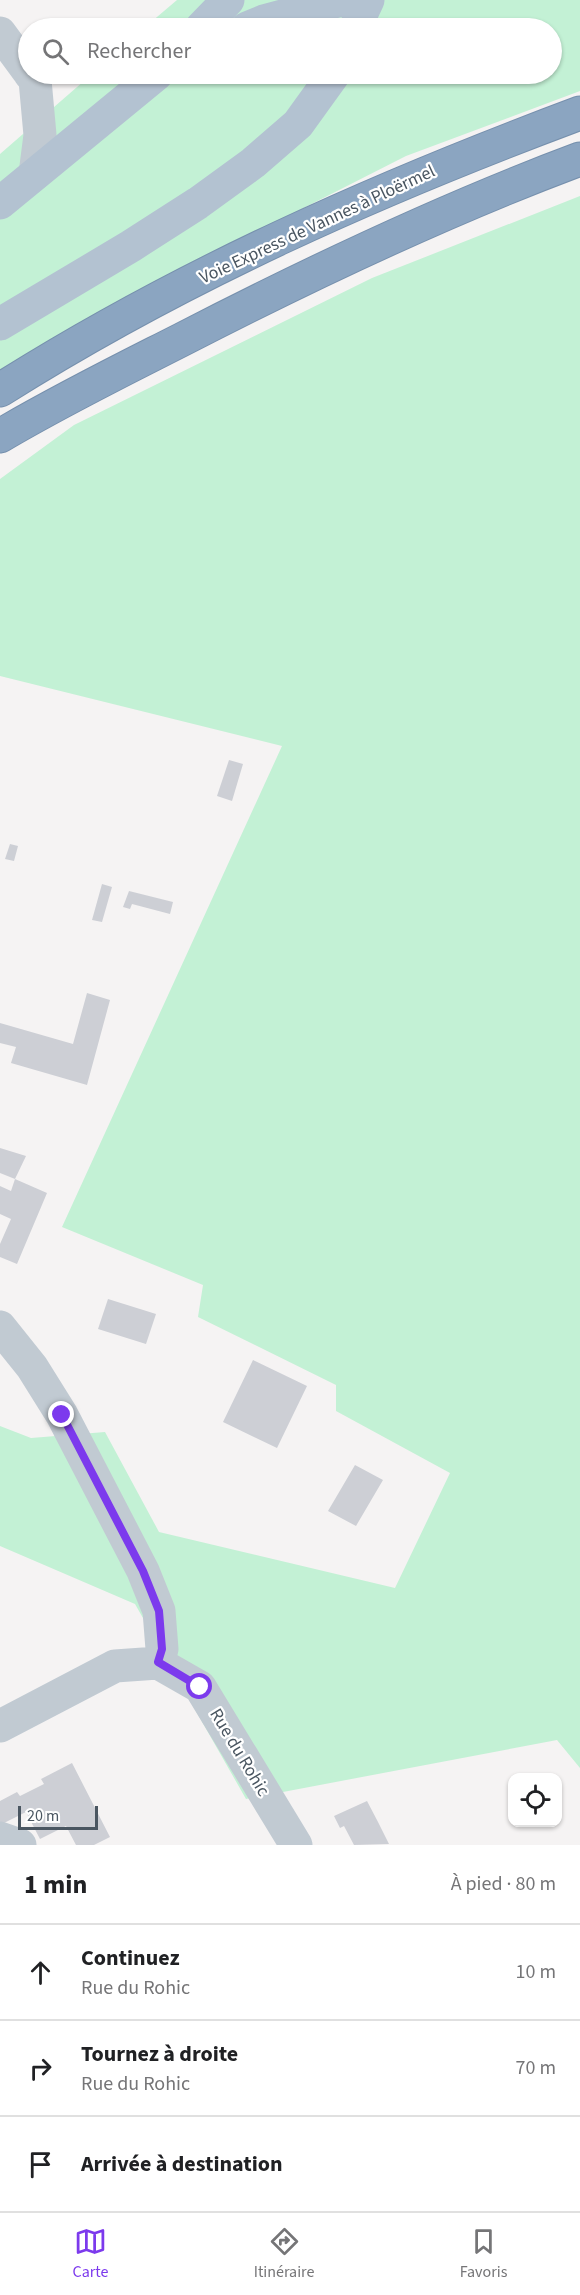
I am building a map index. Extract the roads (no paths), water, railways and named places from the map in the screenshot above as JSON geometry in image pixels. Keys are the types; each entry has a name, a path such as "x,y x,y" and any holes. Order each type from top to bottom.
{"highway":[{"name":"Voie Express de Vannes à Ploërmel","path":"0,390 131,314 256,248 383,190 580,113"},
{"path":"0,436 260,299 404,231 580,159"},
{"path":"0,454 260,299"}],"main road":[{"path":"211,18 228,0"},
{"path":"275,18 341,0"},
{"path":"360,18 368,0"},
{"path":"0,203 145,84"},
{"path":"0,324 131,246 198,203 254,163 298,124 327,84"}],"street":[{"path":"0,27 18,35"},
{"path":"0,33 18,57"},
{"path":"35,84 40,135 35,174"},
{"path":"0,1327 32,1367 62,1415 143,1571 159,1611 162,1649 158,1662 115,1666 0,1726"},
{"name":"Rue du Rohic","path":"158,1662 200,1687 296,1845"},
{"path":"0,1838 20,1845"}]}
